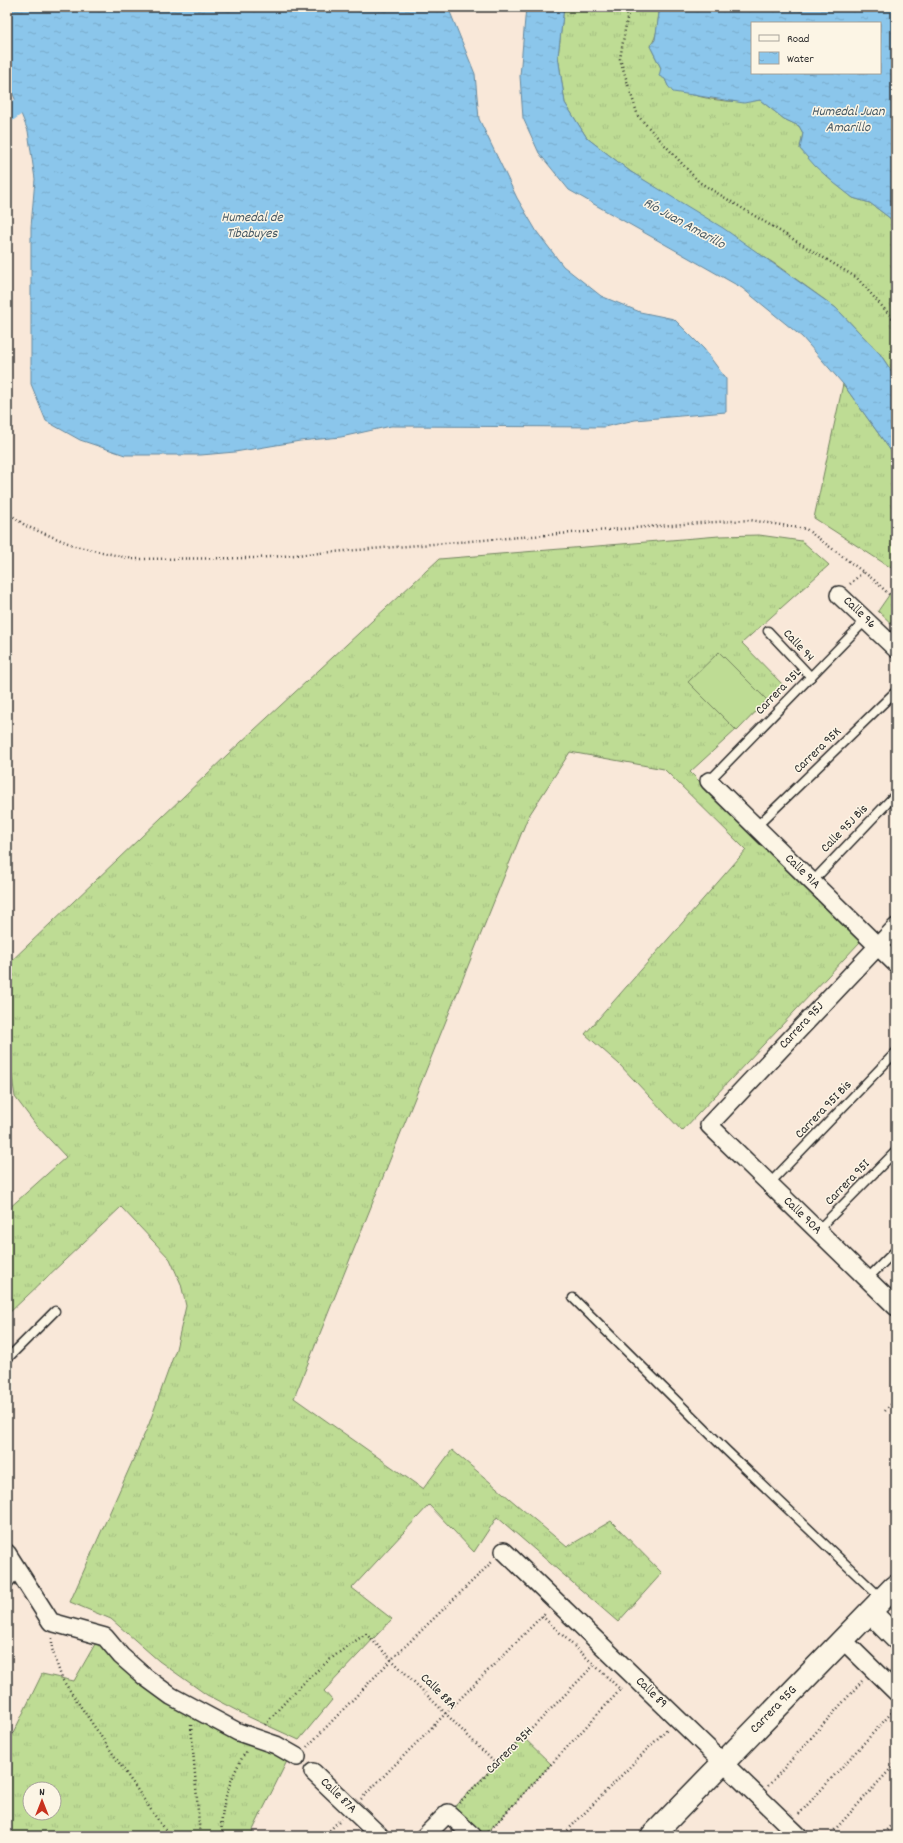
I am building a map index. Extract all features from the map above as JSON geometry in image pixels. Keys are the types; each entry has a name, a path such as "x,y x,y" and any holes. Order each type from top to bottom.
{"street":[{"name":"Calle 96","path":"839,594 896,649"},
{"name":"Calle 91A","path":"709,781 896,964"},
{"name":"Carrera 95J","path":"709,1125 896,927"},
{"name":"Calle 90A","path":"709,1125 896,1307"},
{"name":"Calle 89","path":"504,1551 793,1831"},
{"path":"7,1553 51,1622 105,1637 121,1656 145,1677 171,1696 238,1732 276,1745 298,1757"},
{"path":"888,1594 896,1638"},
{"name":"Carrera 95G","path":"652,1836 888,1594"},
{"path":"843,1640 896,1692"},
{"name":"Calle 87A","path":"313,1772 380,1836"},
{"path":"425,1836 448,1813 473,1836"}],"lane":[{"name":"Carrera 95L","path":"709,781 866,620"},
{"name":"Calle 94","path":"768,631 811,677"},
{"name":"Carrera 95K","path":"756,827 896,691"},
{"name":"Calle 95J Bis","path":"812,882 896,794"},
{"name":"Carrera 95I Bis","path":"769,1184 896,1052"},
{"name":"Carrera 95I","path":"817,1231 896,1151"},
{"path":"867,1279 896,1250"},
{"path":"573,1298 726,1450 888,1594"},
{"path":"7,1359 54,1312"},
{"path":"7,1585 19,1571"}],"path":[{"path":"629,7 620,59 638,116 699,182 857,278 896,322"},
{"path":"7,512 26,526 75,546 133,559 257,558 676,524 750,520 806,530 874,580 896,601"},
{"path":"885,1411 896,1399"},
{"path":"298,1757 392,1660 504,1551"},
{"path":"324,1836 556,1602"},
{"path":"542,1616 621,1690"},
{"path":"51,1622 52,1649 62,1679 162,1826 172,1836"},
{"name":"Calle 88A","path":"254,1738 286,1699 321,1665 366,1634 496,1764"},
{"name":"Carrera 95H","path":"448,1813 594,1665"},
{"path":"484,1836 633,1676"},
{"path":"758,1797 864,1679"},
{"path":"188,1705 200,1836"},
{"path":"793,1831 895,1709"},
{"path":"562,1836 677,1718"},
{"path":"222,1836 221,1827 225,1801 238,1765 254,1738"},
{"path":"829,1836 896,1763"},
{"path":"881,1836 896,1820"}],"green space":[{"path":"564,7 660,7 655,37 650,46 668,86 690,94 726,101 737,102 760,100 784,119 799,126 803,133 800,149 826,176 853,198 870,203 891,219 896,225 896,378 880,354 836,308 775,264 631,172 587,138 565,103 558,56"},
{"path":"843,384 896,458 896,571 814,518"},
{"path":"759,535 802,541 829,565 742,643 784,686 690,772 860,942 682,1131 619,1064 585,1034 746,850 664,769 570,752 528,817 294,1398 423,1489 452,1450 567,1547 611,1521 662,1573 618,1622 497,1517 474,1552 429,1505 352,1588 392,1619 324,1691 332,1700 299,1740 249,1717 207,1695 159,1661 111,1619 70,1602 149,1424 176,1349 186,1306 181,1284 170,1259 121,1207 7,1315 7,1210 66,1157 36,1125 15,1097 7,1043 7,965 227,755 439,559 719,536"},
{"path":"896,585 896,628 878,611"},
{"path":"719,652 767,700 737,731 688,682"},
{"path":"99,1637 119,1656 289,1757 250,1836 7,1836 7,1746 42,1674 74,1681"},
{"path":"523,1737 551,1764 484,1836 473,1836 449,1812"}],"water":[{"name":"Humedal de Tibabuyes","path":"7,7 448,7 475,74 479,119 517,198 537,232 563,266 601,296 640,312 674,319 704,349 726,379 726,412 635,420 604,427 391,426 341,437 300,441 235,452 201,455 125,455 80,440 46,421 31,384 31,227 35,179 28,131 13,94 7,85"},
{"name":"Río Juan Amarillo","path":"526,7 564,7 558,56 565,103 587,138 631,172 723,228 836,308 880,354 896,378 896,458 843,384 802,337 742,288 569,190 539,153 523,118 520,76"},
{"name":"Humedal Juan Amarillo","path":"660,7 896,7 896,225 891,219 870,203 853,198 815,166 800,149 803,133 799,126 784,119 760,100 744,103 673,92 665,79 659,76 661,68 650,46 655,40"}],"waterway":[{"path":"7,115 18,107"}]}
